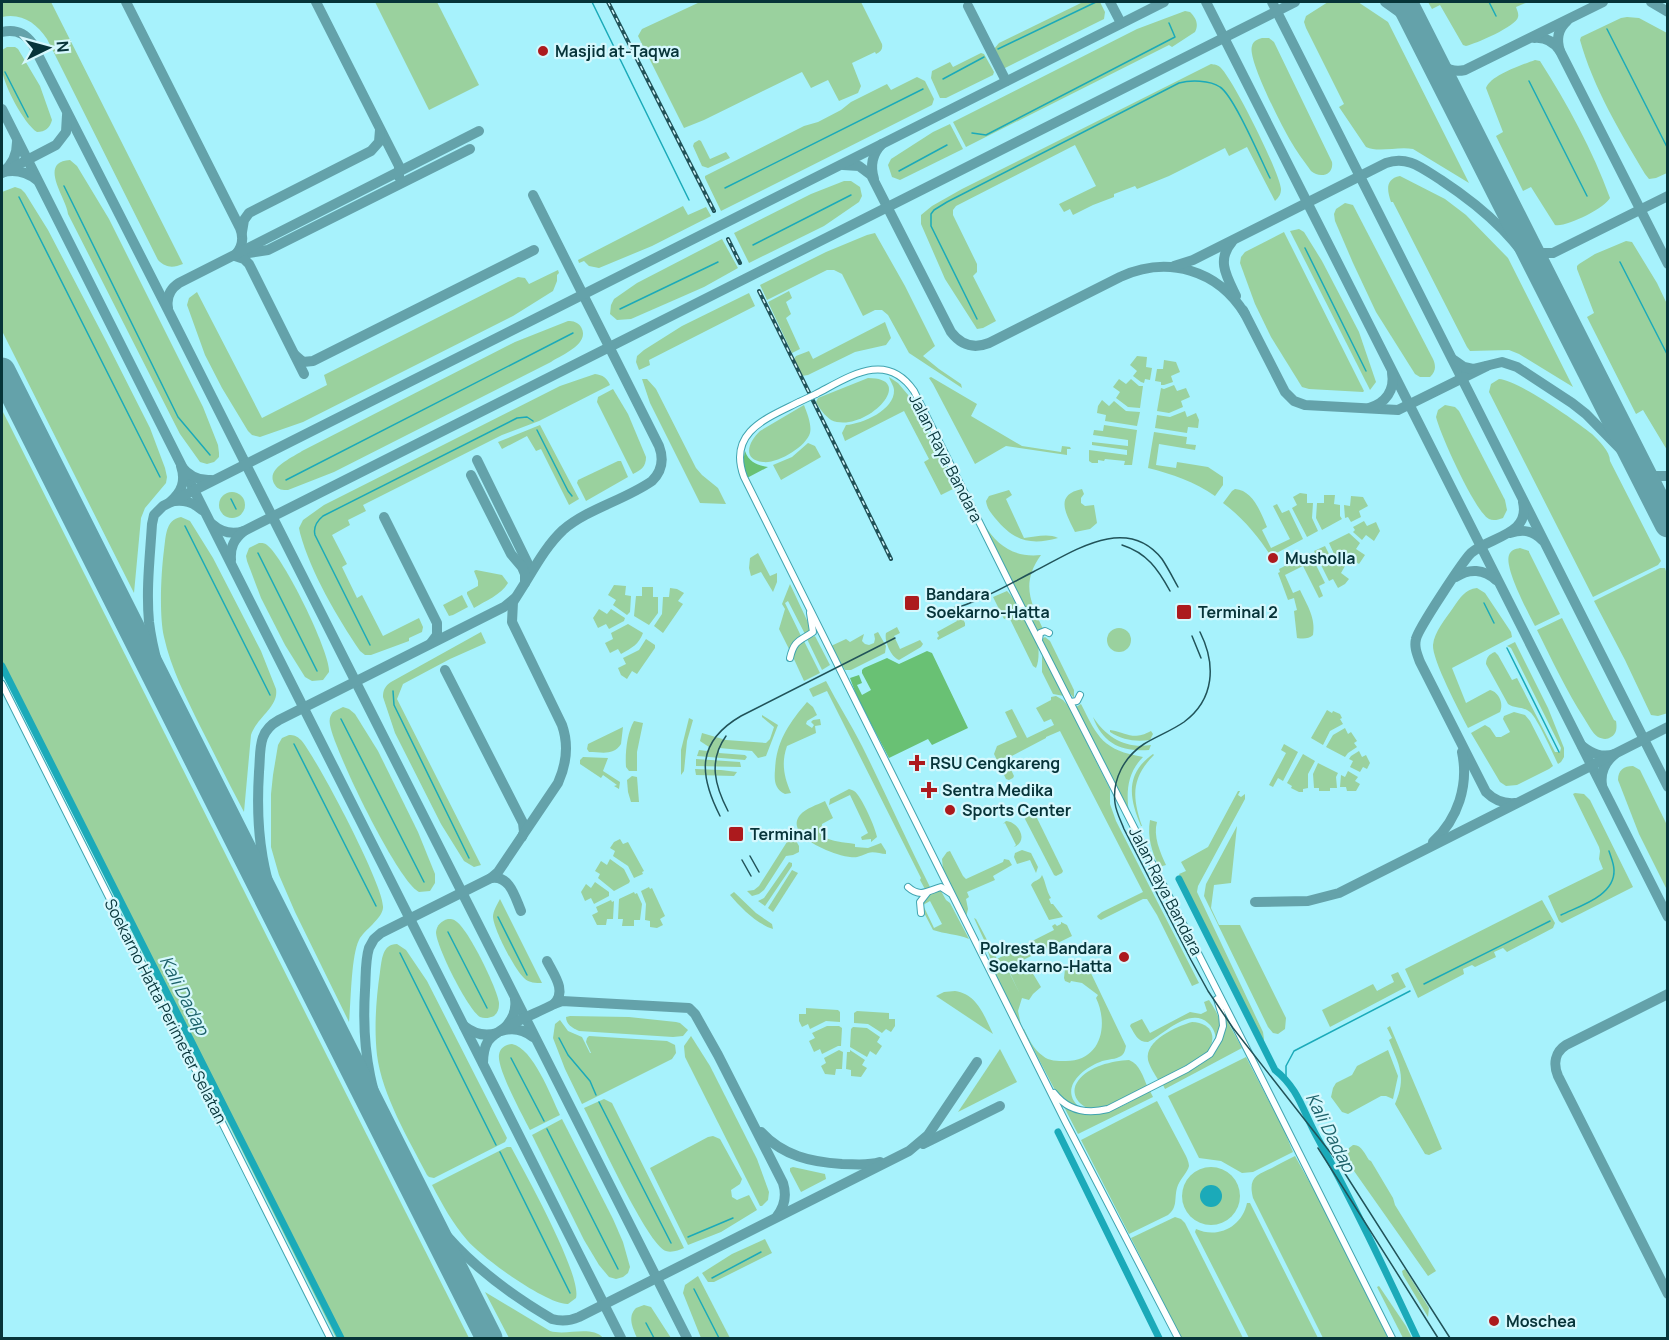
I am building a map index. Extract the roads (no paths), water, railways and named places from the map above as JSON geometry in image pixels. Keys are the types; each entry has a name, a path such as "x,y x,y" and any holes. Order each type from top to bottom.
{"main road":[{"name":"Jalan Raya Bandara","path":"1178,1338 1078,1146 744,477 740,462 742,445 754,427 761,421 860,372 872,369 890,371 907,382 914,391 1392,1338"},
{"path":"790,658 794,646 814,630 808,605"},
{"path":"1039,640 1040,633 1045,631 1049,633"},
{"name":"Soekarno Hatta Perimeter Selatan","path":"2,684 330,1338"},
{"path":"1071,702 1077,701 1080,695"},
{"path":"908,887 917,893 928,892"},
{"path":"921,913 920,902 928,892 937,887 944,888 954,898"},
{"path":"1044,1077 1055,1094 1070,1107 1092,1112 1108,1108 1206,1057 1213,1050 1223,1026 1220,1007 1210,978"}],"water":[{"path":"1211,1185 1219,1188 1222,1196 1219,1204 1211,1207 1203,1204 1200,1196 1203,1188"}],"waterway":[{"path":"592,2 689,200"},
{"path":"998,49 1096,2"},
{"path":"1489,2 1496,16"},
{"path":"972,133 986,135 1175,37 1169,23"},
{"path":"1607,29 1668,149"},
{"path":"943,79 984,57"},
{"path":"5,72 28,117"},
{"path":"1529,81 1587,196"},
{"path":"977,319 931,226 931,214 934,210 1179,83 1206,82 1220,87 1226,93 1240,115 1270,178"},
{"path":"725,188 923,89"},
{"path":"899,171 947,145"},
{"path":"64,186 178,417 210,455"},
{"path":"753,245 851,195"},
{"path":"19,197 160,477"},
{"path":"1305,248 1366,371"},
{"path":"620,309 718,262"},
{"path":"1620,262 1668,356"},
{"path":"286,480 573,333"},
{"path":"370,645 315,535 317,522 323,516 517,418 527,417 533,421"},
{"path":"537,430 572,496"},
{"path":"231,499 236,509"},
{"path":"185,526 270,695"},
{"path":"258,553 317,671"},
{"path":"1484,603 1494,623"},
{"path":"1507,648 1559,752"},
{"name":"Kali Dadap","path":"2,666 341,1338"},
{"path":"393,691 394,705 469,858"},
{"path":"341,719 424,882"},
{"path":"294,744 376,906"},
{"path":"1561,915 1595,899 1609,887 1614,870 1609,851"},
{"name":"Kali Dadap","path":"1179,879 1275,1070 1289,1084 1299,1100 1417,1338"},
{"path":"498,917 527,975"},
{"path":"1424,984 1550,921"},
{"path":"448,932 487,1008"},
{"path":"400,953 496,1145"},
{"path":"1286,1079 1286,1066 1294,1051 1410,991"},
{"path":"559,1038 568,1055 590,1081 596,1095"},
{"path":"511,1058 544,1121"},
{"path":"599,1102 671,1243"},
{"path":"547,1129 618,1269"},
{"name":"Kali Dadap","path":"1058,1132 1159,1338"},
{"path":"500,1152 570,1293"},
{"path":"688,1237 733,1218"},
{"path":"712,1278 761,1252"},
{"path":"694,1289 719,1338"},
{"path":"646,1323 654,1338"}],"tram line":[{"path":"949,611 992,593 1081,547 1115,538 1132,539 1148,546 1162,559 1178,587"},
{"path":"1122,545 1145,557 1170,591"},
{"path":"1200,632 1209,656 1210,668 1210,680 1202,703 1184,722 1144,744 1125,762 1115,786 1117,813 1208,991 1233,1028 1337,1161 1450,1338"},
{"path":"1192,636 1201,658"},
{"path":"720,816 708,787 706,760 709,748 726,726 741,716 895,638"},
{"path":"726,736 717,755 715,774 728,811"},
{"path":"750,856 759,872"},
{"path":"742,860 751,876"},
{"path":"1318,1148 1438,1338"}],"railway":[{"path":"608,2 714,211"},
{"path":"728,239 740,263"},
{"path":"759,291 891,559"}],"place":[{"name":"Masjid at-Taqwa","path":"543,51"},
{"name":"Musholla","path":"1273,558"},
{"name":"Bandara Soekarno-Hatta","path":"912,603"},
{"name":"Terminal 2","path":"1184,612"},
{"name":"RSU Cengkareng","path":"917,763"},
{"name":"Sentra Medika","path":"929,790"},
{"name":"Sports Center","path":"950,810"},
{"name":"Terminal 1","path":"736,834"},
{"name":"Polresta Bandara Soekarno-Hatta","path":"1124,957"},
{"name":"Moschea","path":"1494,1321"}]}
